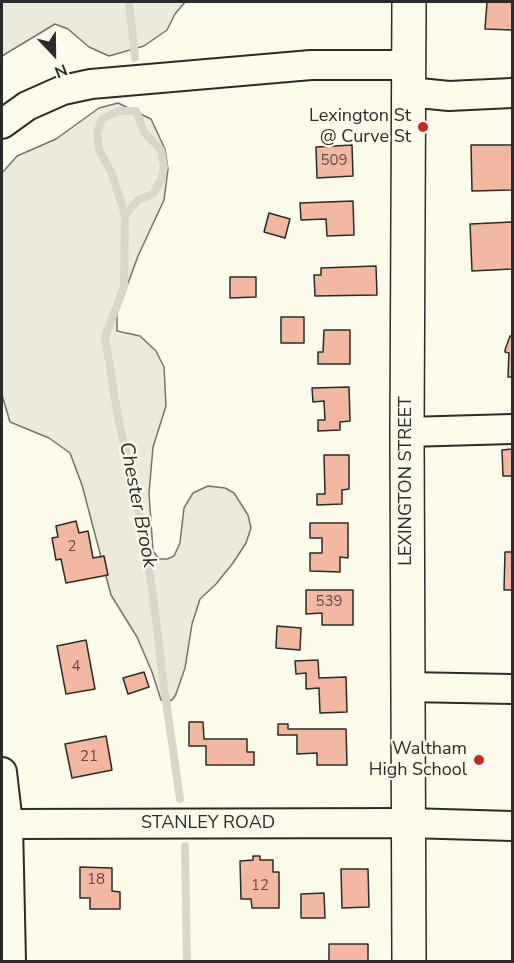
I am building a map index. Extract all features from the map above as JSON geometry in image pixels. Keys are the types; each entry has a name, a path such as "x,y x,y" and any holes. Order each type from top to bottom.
{"main road":[{"name":"LEXINGTON STREET","path":"409,2 407,432 409,962"}],"street":[{"path":"2,124 27,106 63,90 91,84 311,65 409,78 449,96 513,93"},
{"path":"407,432 513,429"},
{"path":"408,687 513,689"},
{"path":"2,772 8,824 11,962"},
{"name":"STANLEY ROAD","path":"8,824 408,823 513,826"}],"shaded area":[{"path":"2,2 185,2 175,14 167,30 144,46 109,56 89,47 68,29 55,24 2,56"},
{"path":"118,103 151,119 165,149 168,169 164,200 138,256 117,313 117,331 140,336 156,351 164,367 166,406 153,447 149,493 153,551 159,559 174,556 180,543 184,508 193,493 208,486 225,488 234,493 248,515 251,528 246,543 233,563 200,599 192,624 185,668 176,694 168,702 161,700 137,637 111,595 82,485 70,453 49,438 10,422 2,395 2,173 17,156 56,139 99,108"}],"building":[{"path":"487,2 512,2 512,30 485,29"},
{"path":"352,145 353,176 317,178 316,147"},
{"path":"471,145 512,145 512,190 472,191"},
{"path":"353,201 354,235 327,236 326,219 301,220 300,203"},
{"path":"269,213 290,219 285,238 264,232"},
{"path":"512,222 512,269 472,271 470,224"},
{"path":"376,266 377,295 315,296 314,275 321,275 321,268"},
{"path":"230,277 256,277 256,297 230,298"},
{"path":"281,317 304,317 304,343 281,343"},
{"path":"324,330 350,330 350,364 318,364 318,352 323,352"},
{"path":"512,336 512,377 508,377 509,353 505,350"},
{"path":"349,387 350,421 340,422 340,430 318,431 318,420 325,420 324,401 313,402 312,388"},
{"path":"512,449 512,476 503,476 502,450"},
{"path":"324,455 349,455 349,489 342,490 342,504 317,505 317,494 325,494"},
{"path":"76,521 79,533 88,531 93,558 104,556 108,575 66,583 61,559 56,560 52,538 58,537 56,526"},
{"path":"310,523 348,523 348,558 340,557 340,572 310,571 310,553 322,553 322,538 310,538"},
{"path":"505,552 512,552 512,590 504,590"},
{"path":"306,590 353,590 353,625 322,625 322,613 306,614"},
{"path":"277,626 301,628 300,650 276,648"},
{"path":"86,640 95,689 66,694 57,646"},
{"path":"318,660 319,678 346,677 347,712 320,713 319,688 306,689 306,673 296,674 295,661"},
{"path":"144,672 149,687 128,694 123,678"},
{"path":"189,722 203,722 204,739 247,739 247,752 254,752 254,765 206,765 206,746 189,746"},
{"path":"278,724 288,724 288,729 346,729 347,765 317,765 317,753 297,754 297,735 278,735"},
{"path":"106,736 112,770 72,778 65,744"},
{"path":"253,856 260,856 260,860 273,860 273,872 279,872 279,908 252,908 251,899 241,899 240,861 253,860"},
{"path":"80,867 112,868 112,891 120,892 120,909 90,909 90,898 80,898"},
{"path":"341,869 368,869 369,907 342,908"},
{"path":"324,893 325,918 301,918 301,894"},
{"path":"329,944 368,944 368,962 329,962"}],"waterway":[{"name":"Chester Brook","path":"129,2 135,58"},
{"name":"Chester Brook","path":"125,215 138,200 153,194 161,180 164,167 161,150 144,132 136,111 119,111 102,119 97,133 99,149 112,174 125,215 124,287 105,337 118,417 138,506 152,588 180,799"},
{"name":"Chester Brook","path":"185,846 187,962"}],"place":[{"name":"Lexington St @ Curve St","path":"423,127"},
{"name":"Waltham High School","path":"479,760"}]}
